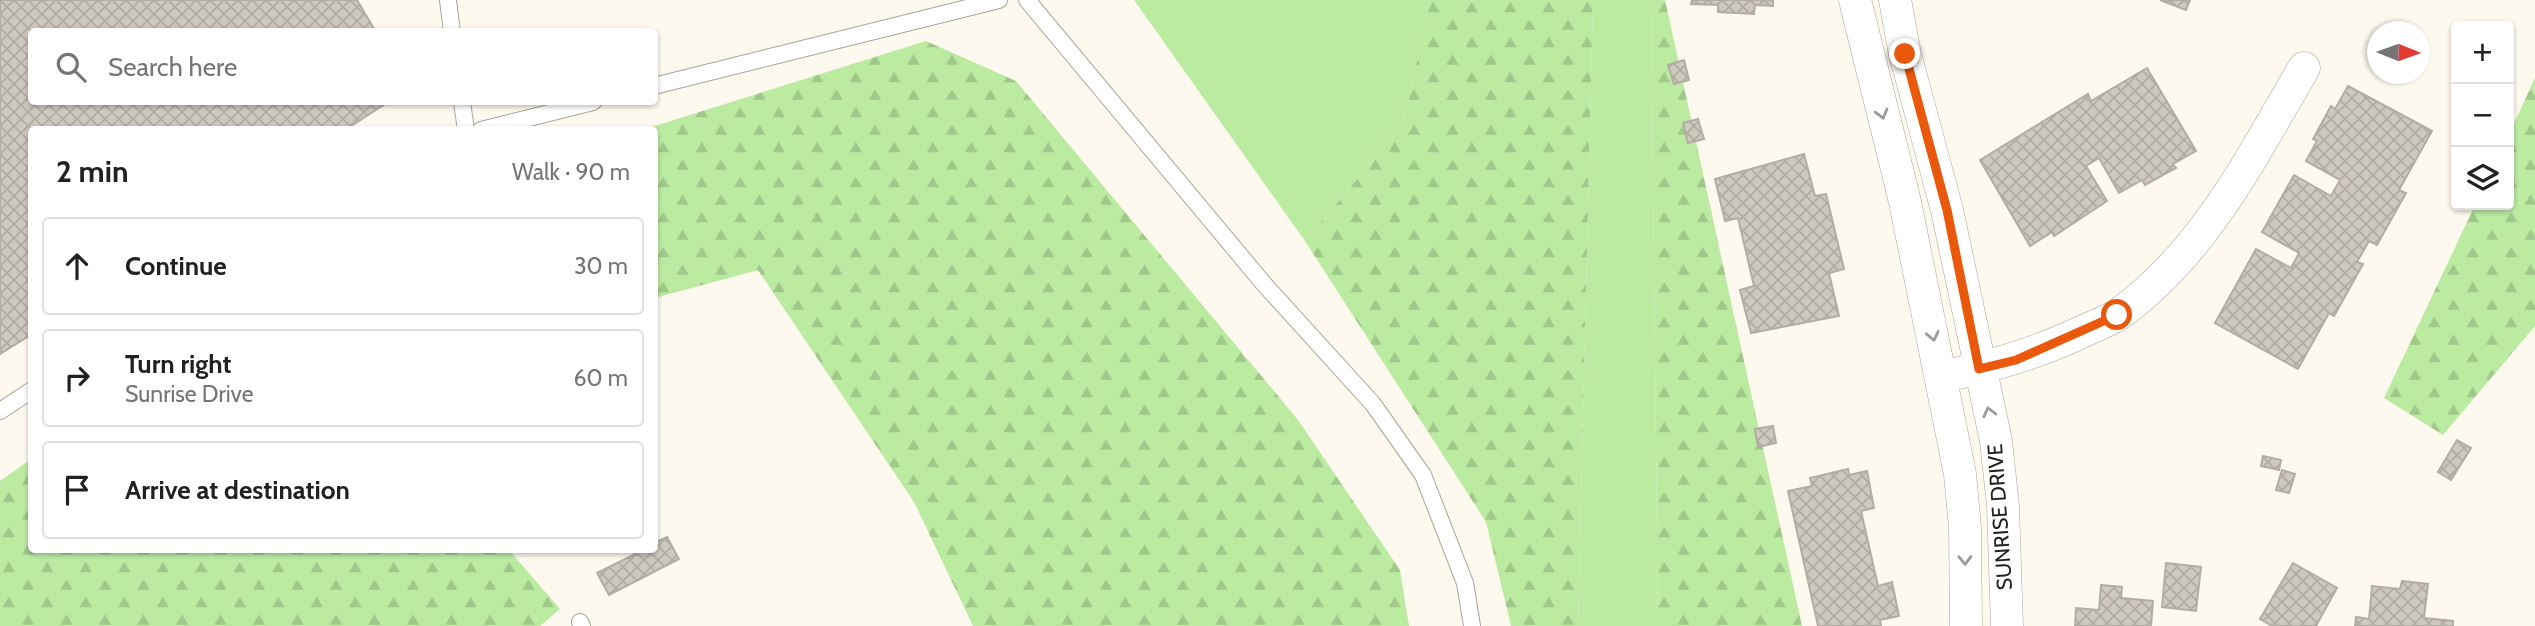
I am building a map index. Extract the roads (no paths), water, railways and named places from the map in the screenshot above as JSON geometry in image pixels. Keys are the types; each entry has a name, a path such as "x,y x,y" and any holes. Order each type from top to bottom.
{"street":[{"name":"SUNRISE DRIVE","path":"1855,0 1868,62 1905,202 1960,474 1965,527 1966,626"},
{"name":"SUNRISE DRIVE","path":"1895,0 1905,54 1947,210 1996,441 2007,626"},
{"path":"1868,62 1905,54"},
{"path":"1941,377 2016,360 2117,315 2158,281 2195,244 2227,198 2304,68"}],"lane":[{"path":"448,0 452,28"},
{"path":"658,85 999,0"},
{"path":"1027,0 1264,284 1373,404 1423,475 1465,583 1472,626"},
{"path":"462,105 465,126"},
{"path":"497,126 581,105"},
{"path":"0,411 28,393"}]}
